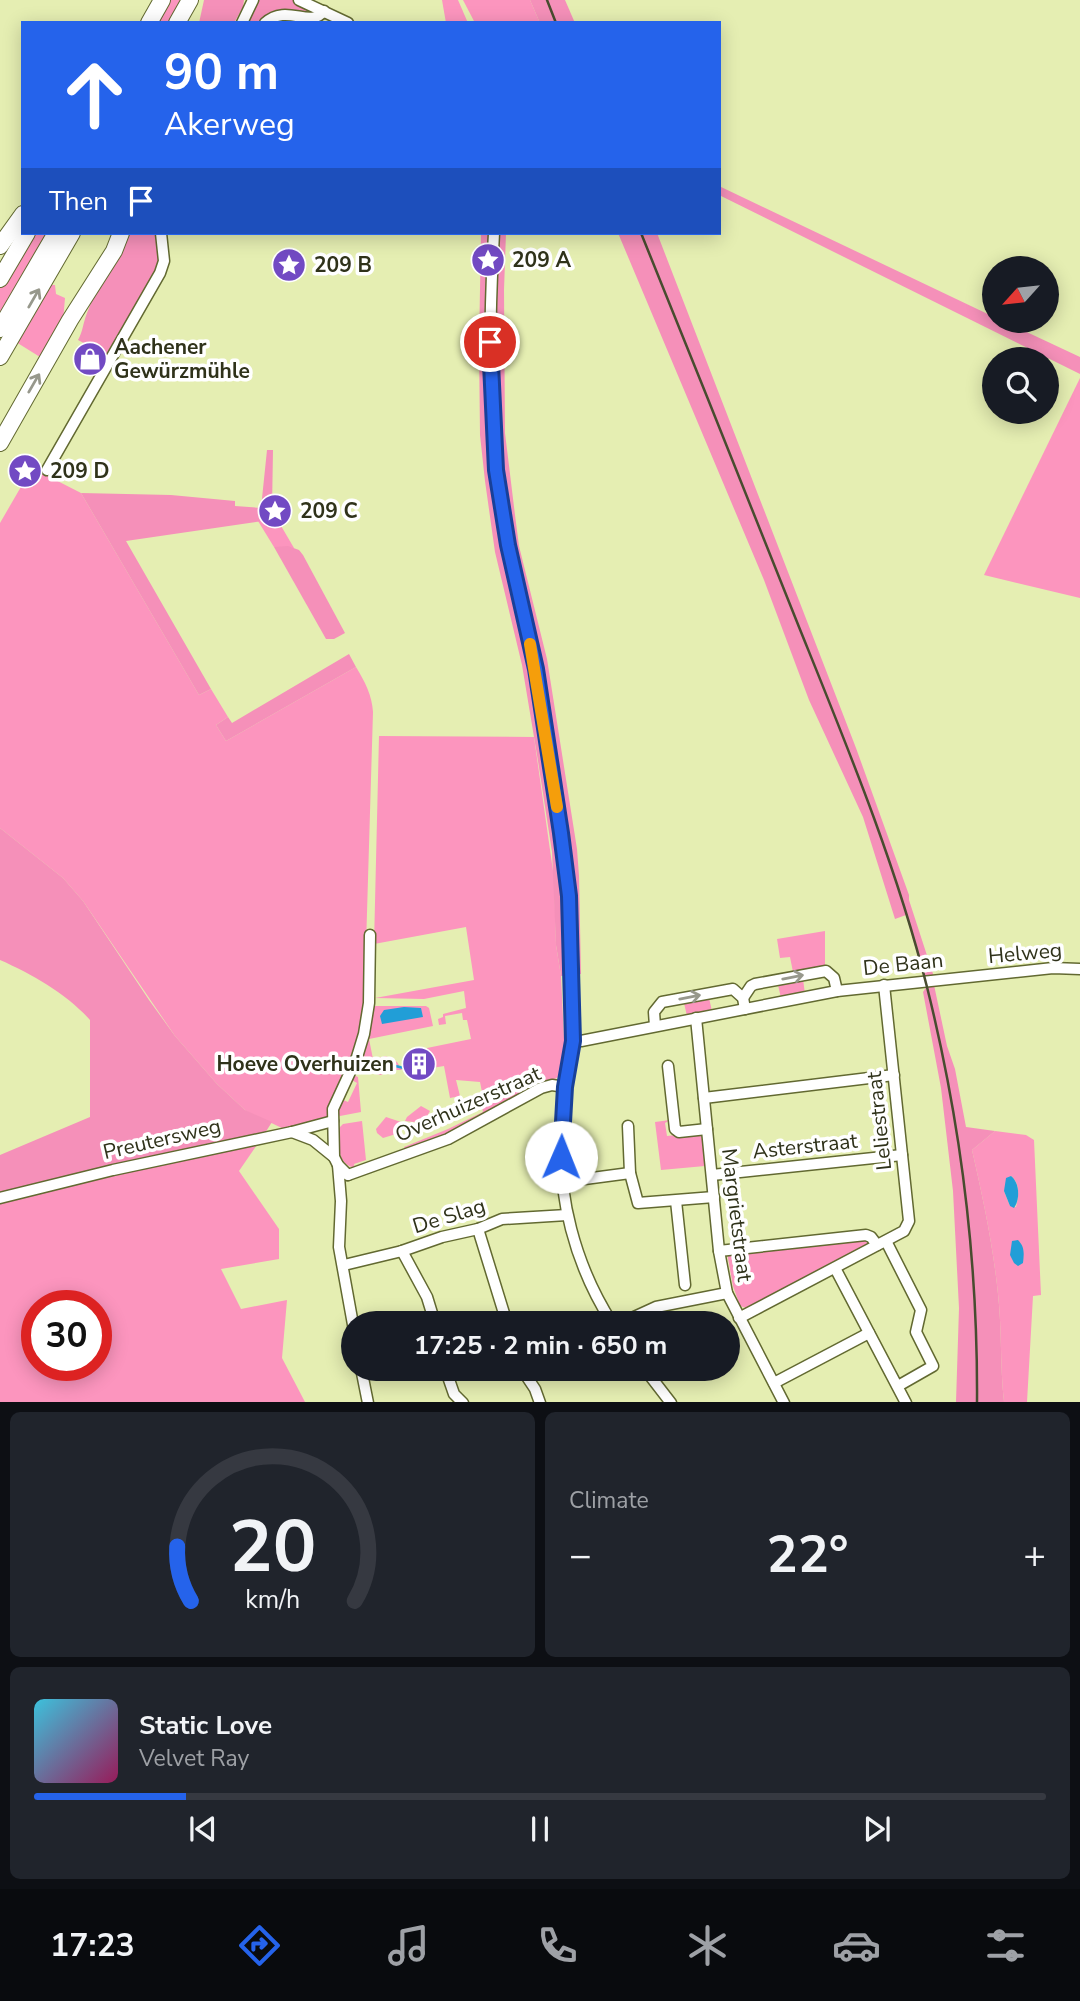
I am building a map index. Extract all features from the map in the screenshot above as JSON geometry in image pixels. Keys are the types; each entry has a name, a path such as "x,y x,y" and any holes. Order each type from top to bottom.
{"highway":[{"path":"150,21 162,0"},
{"path":"178,21 190,0"},
{"path":"0,246 21,217"},
{"path":"0,279 26,235"},
{"path":"0,330 55,235"},
{"path":"0,357 71,235"},
{"path":"0,443 78,306 114,251 120,235"}],"street":[{"path":"243,21 253,0"},
{"path":"299,0 344,21"},
{"path":"268,21 283,14 314,19 324,12"},
{"path":"47,470 160,273 164,261 161,235"},
{"path":"494,235 489,320 495,455 508,545 536,669 569,896 573,1041 561,1128 562,1182 573,1237 588,1278 606,1311"},
{"path":"350,1311 339,1237 341,1201 333,1121 335,1104 365,1034 369,1003 370,934"},
{"name":"Helweg","path":"972,977 1053,968 1080,969"},
{"name":"De Baan","path":"744,1003 751,986 755,984 826,971 834,978 837,991"},
{"name":"De Baan","path":"573,1041 696,1018 744,1003 972,977"},
{"name":"Leliestraat","path":"881,1243 904,1231 909,1221 884,985"},
{"name":"De Baan","path":"655,1026 654,1012 663,1002 730,989 744,1003"},
{"name":"Margrietstraat","path":"696,1018 719,1251 727,1293 736,1311"},
{"path":"668,1066 676,1129 680,1132 707,1129"},
{"path":"704,1098 894,1076"},
{"name":"Overhuizerstraat","path":"348,1175 448,1139 541,1088 552,1085 565,1087"},
{"name":"Preutersweg","path":"0,1198 333,1121"},
{"path":"628,1126 630,1173 638,1203 714,1197"},
{"path":"292,1132 318,1143 348,1175 349,1180 341,1201"},
{"name":"Asterstraat","path":"712,1175 902,1156"},
{"path":"562,1182 630,1173"},
{"path":"676,1201 685,1285"},
{"name":"De Slag","path":"344,1265 478,1229 502,1219 567,1215"},
{"path":"478,1229 504,1311"},
{"path":"719,1251 866,1235 881,1243 921,1310 916,1332 933,1366 900,1397 835,1268"},
{"path":"740,1317 881,1243"},
{"path":"402,1251 427,1297 431,1311"},
{"path":"647,1311 727,1293"},
{"name":"Margrietstraat","path":"740,1320 784,1402"},
{"path":"774,1382 870,1333"},
{"path":"364,1381 368,1402"},
{"path":"450,1381 454,1394 463,1402"},
{"path":"530,1381 540,1402"},
{"path":"654,1381 671,1402"}],"shaded area":[{"path":"168,0 183,0 171,21 156,21"},
{"path":"204,0 244,0 235,21 199,21"},
{"path":"259,0 293,0 306,7 308,13 282,10 272,12 262,21 247,21"},
{"path":"442,0 458,0 467,21 446,21"},
{"path":"463,0 530,0 539,21 474,21"},
{"path":"530,0 565,0 574,21 539,21"},
{"path":"721,187 982,311 982,325 721,196"},
{"path":"32,235 48,235 0,316 0,287"},
{"path":"126,235 159,235 160,266 107,360 95,353 97,350 78,340 91,303"},
{"path":"481,235 506,235 505,433 519,546 547,659 577,849 581,974 561,976 556,945 552,852 522,665 495,552 485,481 480,435"},
{"path":"619,235 658,235 856,748 909,895 934,977 924,978 906,915 895,919 863,817 809,700 764,580"},
{"path":"51,285 55,285 56,294 65,298 63,321 40,357 16,342"},
{"path":"997,333 1029,333 1059,347 1026,347"},
{"path":"1059,347 1080,357 1080,374 1059,364"},
{"path":"1080,378 1080,598 984,575"},
{"path":"267,450 273,450 272,509 277,519 126,541 211,689 199,695 81,493 171,495 235,501 235,506 261,508"},
{"path":"36,470 81,493 199,695 211,689 228,717 216,725 226,741 356,667 365,683 373,712 364,1013 355,1050 330,1119 284,1129 246,1111 217,1084 175,1036 83,901 63,878 0,828 0,523 29,473"},
{"path":"277,519 294,548 274,547 258,521"},
{"path":"288,546 299,550 303,555 345,633 334,639 326,639 274,547"},
{"path":"349,654 356,667 226,741 216,725 228,717 232,723"},
{"path":"379,736 534,737 554,878 556,945 561,976 564,1074 460,1129 405,1151 404,1147 483,1112 479,1093 482,1092 480,1082 456,1080 460,1096 450,1098 444,1066 432,1068 427,1048 471,1039 467,1020 463,1020 462,1013 445,1016 446,1024 439,1025 438,1019 443,1017 443,1014 466,1008 464,991 424,999 375,998 474,980 466,927 374,944"},
{"path":"0,828 63,878 83,901 175,1036 217,1084 245,1110 272,1122 265,1133 0,1194 0,1155 90,1117 90,1020 48,986 0,960"},
{"path":"825,931 825,966 793,972 790,957 780,958 777,939"},
{"path":"803,979 805,994 781,998 778,985"},
{"path":"934,985 966,1127 995,1131 972,1150 996,1276 1004,1402 956,1402 959,1308 953,1191 941,1088 923,992 927,986"},
{"path":"709,998 712,1011 687,1016 684,1003"},
{"path":"375,1006 426,1006 429,1008 433,1026 369,1039 373,1059 387,1056 373,1073 354,1073 372,1010"},
{"path":"390,1058 397,1062 402,1070 376,1074"},
{"path":"353,1075 358,1077 361,1112 340,1116 337,1114 341,1099 348,1102 357,1083 350,1079"},
{"path":"421,1106 430,1111 423,1123 405,1121 407,1117"},
{"path":"386,1117 401,1122 396,1134 383,1138 376,1129"},
{"path":"670,1120 665,1123 667,1136 701,1132 705,1166 661,1170 655,1122"},
{"path":"362,1121 366,1160 354,1164 355,1168 342,1158 338,1129 343,1124"},
{"path":"995,1131 1026,1135 1034,1140 1041,1295 1033,1296 1027,1402 1004,1402 996,1276 972,1150","holes":["1011,1176 1018,1190 1016,1207 1010,1206 1004,1191"]},
{"path":"265,1133 239,1171 279,1229 279,1259 221,1269 241,1309 287,1300 282,1358 305,1402 0,1402 0,1194"},
{"path":"862,1238 871,1243 749,1309 740,1306 727,1253"}],"water":[{"path":"421,1008 423,1017 382,1024 380,1016 384,1010"},
{"path":"1011,1176 1018,1192 1014,1208 1010,1206 1004,1191 1006,1178"},
{"path":"1018,1240 1024,1254 1023,1263 1018,1266 1010,1255 1012,1241"}],"waterway":[{"path":"368,1067 391,1065 404,1068"}],"railway":[{"path":"547,0 555,21"},
{"path":"642,235 852,761 886,850 915,941 939,1038 965,1193 974,1298 977,1402"}],"slow traffic":[{"path":"530,644 557,807"}],"place":[{"name":"209 A","path":"488,260"},
{"name":"209 B","path":"289,265"},
{"name":"Aachener Gewürzmühle","path":"90,359"},
{"name":"209 D","path":"25,471"},
{"name":"209 C","path":"275,511"},
{"name":"Hoeve Overhuizen","path":"419,1064"}],"route":[{"path":"490,342 496,470 514,578 536,669 569,896 573,1041 565,1087 561,1157"}]}
